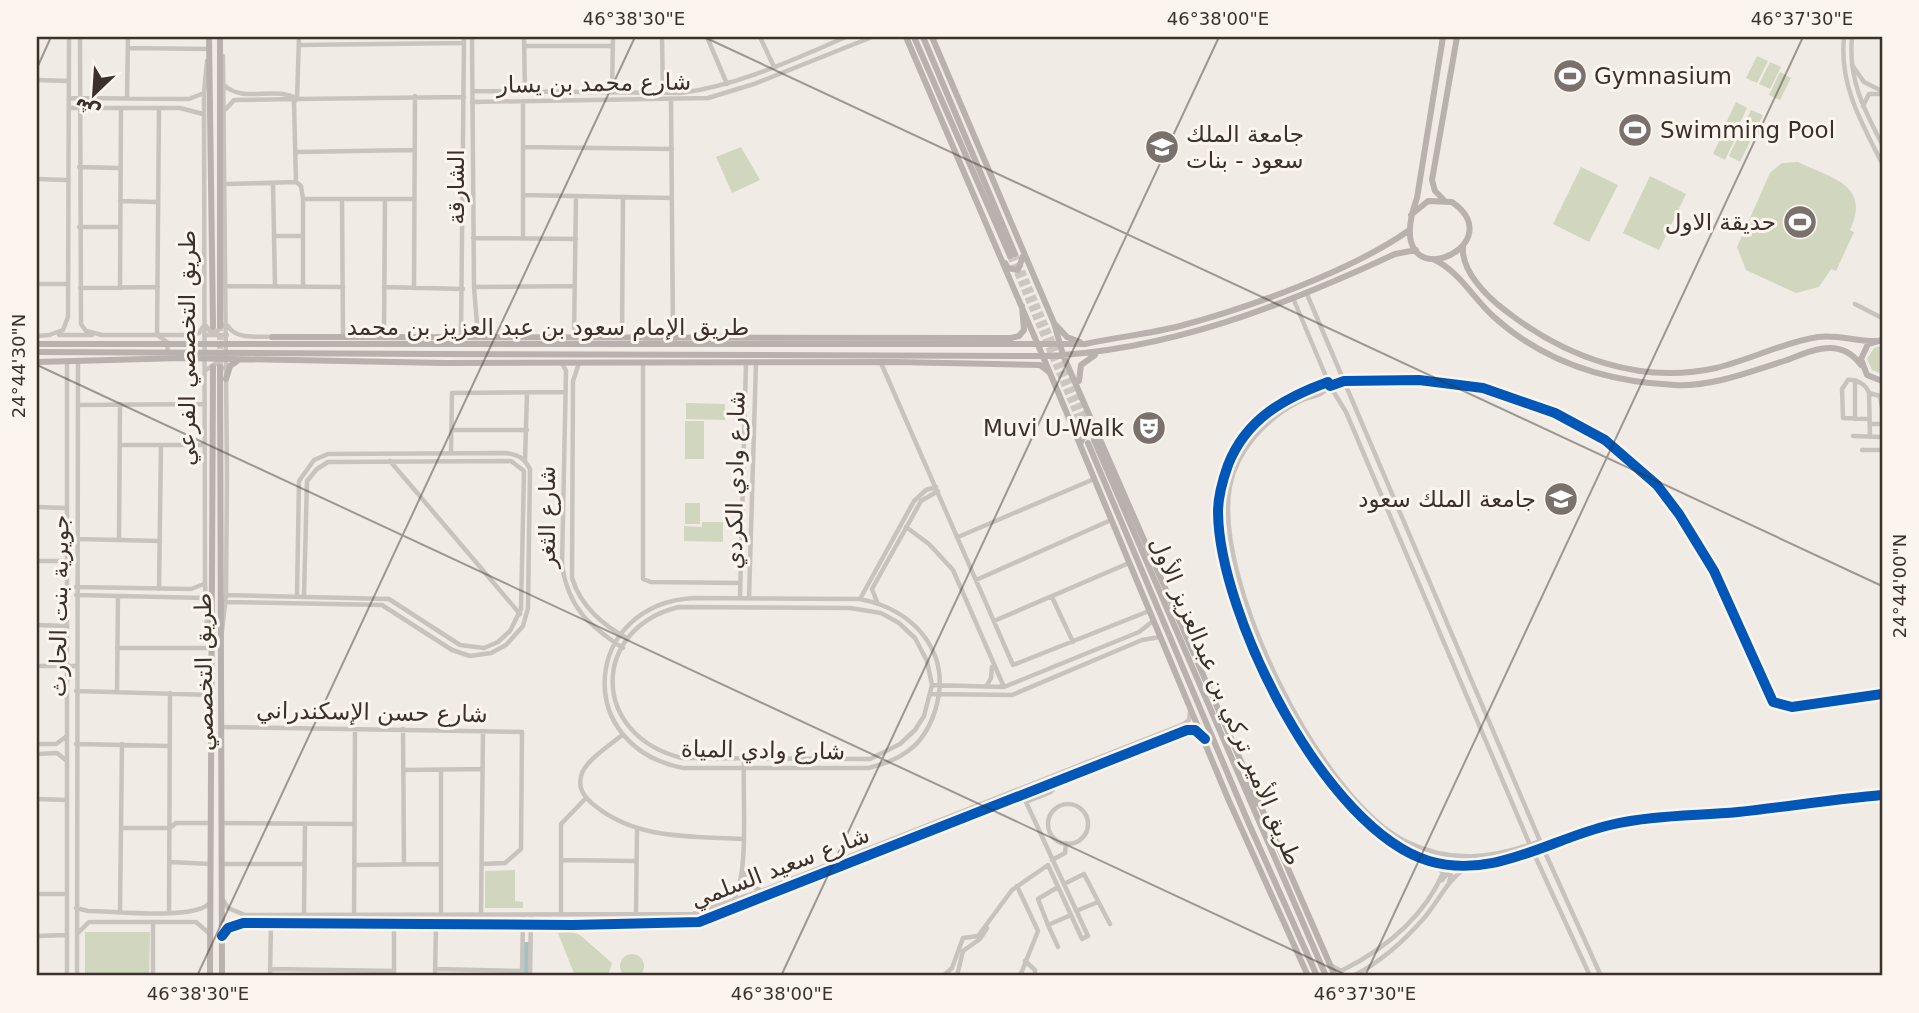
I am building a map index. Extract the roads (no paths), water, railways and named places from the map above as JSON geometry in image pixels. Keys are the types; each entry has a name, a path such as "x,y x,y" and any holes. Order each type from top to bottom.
{"main road":[{"path":"209,37 217,326 221,37"},
{"path":"906,37 1040,345 1129,564 1248,843 1308,976"},
{"path":"914,37 1012,255 923,37"},
{"path":"932,37 1054,323 1063,355 1080,388 1335,976"},
{"path":"1443,37 1417,198 1408,231 1416,250 1454,272 1494,317 1530,346 1563,363 1645,384 1693,384 1718,380 1831,348 1854,356 1871,378 1882,381"},
{"path":"1457,37 1432,180 1443,199 1458,206 1465,215 1468,231 1462,256 1472,276 1501,308 1538,336 1568,351 1614,367 1678,373 1714,368 1818,337 1880,340"},
{"path":"1411,215 1428,201 1443,199"},
{"name":"طريق الإمام سعود بن عبد العزيز بن محمد","path":"37,344 1085,344 1180,326 1248,304 1372,252 1408,231"},
{"path":"1433,259 1452,256 1463,247"},
{"path":"1000,257 1008,268 1018,270 1022,266 1023,250"},
{"name":"طريق الإمام سعود بن عبد العزيز بن محمد","path":"37,352 1044,356 1104,352 1184,336 1251,315 1395,254 1416,250"},
{"path":"272,337 547,338 673,335 1011,338 1019,336 1024,330 1023,306"},
{"path":"1054,323 1067,337 1085,344"},
{"path":"622,337 707,345"},
{"path":"958,337 998,346"},
{"path":"1126,337 1129,347"},
{"path":"498,345 547,338"},
{"path":"1861,365 1864,349 1880,340"},
{"path":"1080,388 1078,377 1081,365 1089,357 1104,352"},
{"path":"495,355 551,362"},
{"path":"37,362 182,358 580,363 881,363 969,356"},
{"path":"226,379 230,366 242,359"},
{"path":"896,362 1027,363 1040,366 1050,373"},
{"name":"طريق التخصصي","path":"210,976 211,648 216,367 222,632 222,976"},
{"path":"1082,449 1081,438 1086,432 1097,433 1103,442"},
{"name":"طريق الأمير تركي بن عبدالعزيز الأول","path":"1317,976 1206,723 1091,441 1326,976"},
{"path":"1206,723 1248,843"},
{"path":"1218,730 1270,827"}],"street":[{"path":"69,37 69,322 74,324 78,321 80,306"},
{"path":"80,37 80,306 82,328 102,335"},
{"path":"127,99 128,37"},
{"name":"طريق التخصصي الفرعي","path":"221,37 225,111 227,286 226,602 222,632"},
{"path":"296,182 294,102 298,99 299,37"},
{"name":"الشارقة","path":"461,337 464,37"},
{"name":"الشارقة","path":"472,37 473,238 475,328 478,337"},
{"path":"524,37 525,92"},
{"path":"612,92 613,37"},
{"path":"662,37 663,93"},
{"path":"706,37 727,84"},
{"path":"760,37 774,67"},
{"name":"شارع محمد بن يسار","path":"473,91 681,93 727,84 846,37"},
{"name":"شارع محمد بن يسار","path":"472,103 708,99 754,84 872,37"},
{"path":"1844,37 1842,57 1848,89 1882,163"},
{"path":"1852,37 1850,61 1863,107 1882,144"},
{"path":"299,45 356,40 464,43"},
{"path":"524,46 613,46"},
{"path":"128,48 209,48"},
{"name":"طريق التخصصي الفرعي","path":"209,48 204,93 204,374 205,583 207,631 211,648"},
{"path":"1850,61 1864,82 1882,93"},
{"path":"37,80 69,81"},
{"name":"شارع محمد بن يسار","path":"224,85 238,93 289,93 298,99"},
{"path":"481,102 483,91"},
{"path":"69,98 195,98 204,93"},
{"path":"1863,107 1864,98 1869,94 1882,93"},
{"path":"414,288 415,96"},
{"name":"شارع محمد بن يسار","path":"225,111 234,100 464,97"},
{"path":"92,98 81,102 92,108"},
{"path":"167,99 180,100 185,105 167,108"},
{"path":"671,101 673,335"},
{"path":"523,102 523,238"},
{"path":"69,108 167,108 196,110 204,115"},
{"path":"120,288 121,108"},
{"path":"157,335 159,108"},
{"path":"69,126 73,110 77,112 79,126"},
{"path":"463,141 473,141"},
{"path":"523,147 672,149"},
{"path":"296,152 413,150"},
{"path":"79,167 120,168"},
{"path":"37,179 67,180"},
{"path":"226,184 296,182 301,186 303,286"},
{"path":"273,183 275,286"},
{"path":"523,195 672,198"},
{"path":"574,337 576,195"},
{"path":"622,337 623,197"},
{"path":"303,199 414,199"},
{"path":"342,199 343,337"},
{"path":"384,337 385,200"},
{"path":"120,201 158,202"},
{"path":"79,227 120,227"},
{"path":"274,236 303,236"},
{"path":"473,238 576,239"},
{"path":"37,284 68,284"},
{"path":"227,286 343,287"},
{"path":"474,287 575,286"},
{"path":"80,288 158,287"},
{"path":"384,287 463,289"},
{"path":"1306,291 1543,848 1601,976"},
{"path":"1293,298 1330,386 1346,412 1530,845 1590,976"},
{"path":"1855,304 1882,318"},
{"path":"49,335 64,330 68,305"},
{"path":"204,319 208,330 214,332 222,329 226,320"},
{"path":"189,335 202,331 204,319"},
{"path":"226,320 231,332 242,336"},
{"path":"463,327 469,334 475,328"},
{"path":"37,335 272,337"},
{"path":"157,335 165,339 169,348 167,355 157,360"},
{"path":"182,358 196,362 204,374 208,366 221,364 226,379"},
{"name":"جويرية بنت الحارث","path":"67,361 67,976"},
{"name":"جويرية بنت الحارث","path":"77,976 78,361"},
{"name":"شارع الثغر","path":"562,362 566,372 562,566 571,601 599,630 623,648"},
{"name":"شارع وادي الكردي","path":"740,598 746,362"},
{"name":"شارع وادي الكردي","path":"749,598 756,362"},
{"name":"شارع الثغر","path":"580,363 574,372 572,578 589,611 628,639"},
{"path":"643,363 643,579 651,582 751,579"},
{"path":"881,363 1013,665 1149,611"},
{"path":"746,378 755,378"},
{"path":"68,381 73,379 79,382"},
{"path":"1540,841 1500,855 1454,857 1407,842 1387,829 1339,780 1315,747 1291,705 1250,614 1228,527 1234,474 1249,444 1272,419 1301,401 1322,394 1330,386 1344,381 1419,380 1483,388 1555,413 1597,435 1636,464 1657,485 1679,514 1714,571 1773,702 1792,707 1882,694"},
{"path":"1870,437 1870,421 1869,393 1863,384 1848,380 1842,389 1843,418 1870,421 1882,424"},
{"path":"1855,380 1855,419"},
{"path":"1330,386 1328,382 1306,390 1265,413 1246,433 1230,462 1218,509 1219,525 1242,616 1280,703 1322,775 1383,838 1438,864 1443,873 1432,894"},
{"path":"451,453 452,393 565,393 574,396"},
{"path":"525,461 527,393"},
{"path":"1869,393 1880,396 1882,407"},
{"path":"119,539 120,404"},
{"path":"79,405 205,404"},
{"path":"452,430 527,430"},
{"path":"1853,436 1882,438"},
{"path":"121,445 205,445"},
{"path":"159,589 160,446"},
{"path":"1862,450 1882,450"},
{"path":"226,602 382,605 460,654 481,655 506,646 523,626 528,608 530,469 518,455 506,453 328,454 314,460 299,481 297,595"},
{"path":"226,595 389,599 452,641 467,648 484,648 510,632 520,614 524,471 511,461 331,461 317,469 307,481 304,596"},
{"path":"390,461 520,614"},
{"path":"743,470 754,471"},
{"path":"958,537 1094,479"},
{"path":"878,602 872,589 923,498 937,489"},
{"path":"860,599 914,501 926,490 937,489"},
{"path":"37,507 67,507 72,510 78,505"},
{"path":"67,515 72,512 78,516"},
{"path":"976,580 1111,520"},
{"path":"906,527 929,544 953,570 1004,687"},
{"path":"77,539 160,541"},
{"path":"1409,558 1418,554"},
{"path":"37,561 66,561"},
{"path":"994,621 1129,564"},
{"path":"76,587 191,589 205,583"},
{"path":"88,587 83,591 88,595"},
{"path":"191,589 196,592 192,597"},
{"path":"508,599 517,598 521,592"},
{"path":"76,595 206,598"},
{"path":"257,595 257,602"},
{"path":"117,692 118,596"},
{"path":"320,596 320,603"},
{"path":"1052,597 1073,642"},
{"path":"742,839 663,835 637,830 586,798 580,785 583,771 621,736 606,702 606,666 620,635 643,612 660,603 686,598 860,599 878,602 909,619 922,632 935,658 942,687"},
{"name":"شارع وادي المياة","path":"679,607 866,610 890,618 915,638 927,661 931,694 924,716 915,730 900,744 870,759 682,758 658,751 635,736 622,719 615,701 615,665 623,648 628,639 647,621 679,607"},
{"path":"1242,616 1250,614"},
{"path":"932,685 1004,687 1139,632 1153,621"},
{"path":"599,630 604,624"},
{"path":"37,625 66,625"},
{"path":"1139,632 1143,636 1142,640"},
{"path":"931,694 1012,695 1142,640 1160,637"},
{"path":"501,640 506,646"},
{"path":"1116,642 1119,650"},
{"path":"117,648 211,648"},
{"path":"986,687 993,674 991,662"},
{"path":"1061,665 1064,673"},
{"path":"37,667 76,666"},
{"path":"1052,669 1055,677"},
{"name":"شارع وادي المياة","path":"621,736 669,765 857,770 892,761 918,743 931,722 942,687"},
{"path":"960,695 961,687"},
{"path":"76,691 212,695"},
{"path":"169,912 170,693"},
{"name":"شارع سعيد السلمي","path":"245,915 693,914 761,891 1179,726 1189,720 1189,702"},
{"path":"1179,726 1187,727 1182,732"},
{"name":"شارع حسن الإسكندراني","path":"222,727 522,732 521,849 505,863 482,864"},
{"path":"355,729 355,923"},
{"path":"403,729 404,864"},
{"path":"1182,732 1195,730 1205,739"},
{"path":"481,915 483,731"},
{"name":"شارع سعيد السلمي","path":"243,923 436,925 699,922 1182,732"},
{"path":"37,744 56,744 68,735"},
{"path":"76,744 170,746"},
{"path":"120,911 121,744"},
{"path":"37,754 57,753 67,761"},
{"path":"732,901 739,890 743,869 744,760"},
{"path":"404,770 482,769"},
{"path":"441,770 441,914"},
{"path":"937,976 945,976 952,968 963,939 978,936 1017,886 1048,865 1061,886 1076,911 1088,936 1082,939 1070,915 1061,886 1052,860 1026,802 1051,792 1062,779"},
{"path":"1353,976 1377,962 1414,929 1458,873 1474,866 1543,848 1611,824 1882,795"},
{"path":"561,914 561,824 586,798"},
{"path":"37,799 67,800"},
{"path":"1071,804 1082,810 1087,828 1080,839 1066,843 1051,834 1048,822 1058,806 1071,804"},
{"path":"121,828 170,828 176,822 211,823"},
{"path":"223,823 354,824"},
{"path":"304,914 305,825"},
{"path":"636,914 637,830"},
{"path":"1052,860 1065,852 1066,843"},
{"path":"67,851 72,855 76,851"},
{"path":"67,861 69,858 76,861"},
{"path":"562,860 636,861"},
{"path":"1431,861 1474,866"},
{"path":"169,862 211,864"},
{"path":"223,864 304,864"},
{"path":"355,865 441,864"},
{"path":"743,869 749,885 761,891"},
{"path":"1058,947 1037,905 1038,899 1084,874 1110,924"},
{"path":"1377,962 1351,972 1350,969 1396,935 1447,874 1450,879 1444,892"},
{"path":"1017,886 1038,931 1020,976"},
{"path":"37,894 67,894"},
{"path":"223,900 228,908 245,915"},
{"path":"1076,911 1098,902"},
{"path":"76,908 88,911 195,912 210,903"},
{"path":"88,911 83,916 89,922 196,922 204,926 210,935"},
{"path":"195,912 199,916 196,922"},
{"path":"957,976 963,951 982,937 993,914"},
{"path":"243,923 235,919 245,915"},
{"path":"264,915 267,923 270,976"},
{"path":"530,976 531,915"},
{"path":"1048,925 1070,915"},
{"path":"435,969 478,974 522,974 523,916"},
{"path":"77,934 89,922"},
{"path":"153,923 153,976"},
{"path":"222,936 228,928 243,923"},
{"path":"271,969 394,974 394,924"},
{"path":"435,976 436,925"},
{"path":"37,936 67,935"},
{"path":"1024,961 1035,970 1035,976"},
{"path":"1328,962 1338,971 1358,963"},
{"path":"1587,969 1597,965"}],"waterway":[{"path":"527,946 528,976"}],"tunnel":[{"path":"1015,254 1092,435"},
{"path":"1010,256 1087,439"},
{"path":"220,326 220,367"}],"place":[{"name":"Gymnasium","path":"1570,76"},
{"name":"Swimming Pool","path":"1635,130"},
{"name":"جامعة الملك سعود - بنات","path":"1162,147"},
{"name":"حديقة الاول","path":"1800,222"},
{"name":"Muvi U-Walk","path":"1149,428"},
{"name":"جامعة الملك سعود","path":"1561,499"}]}
